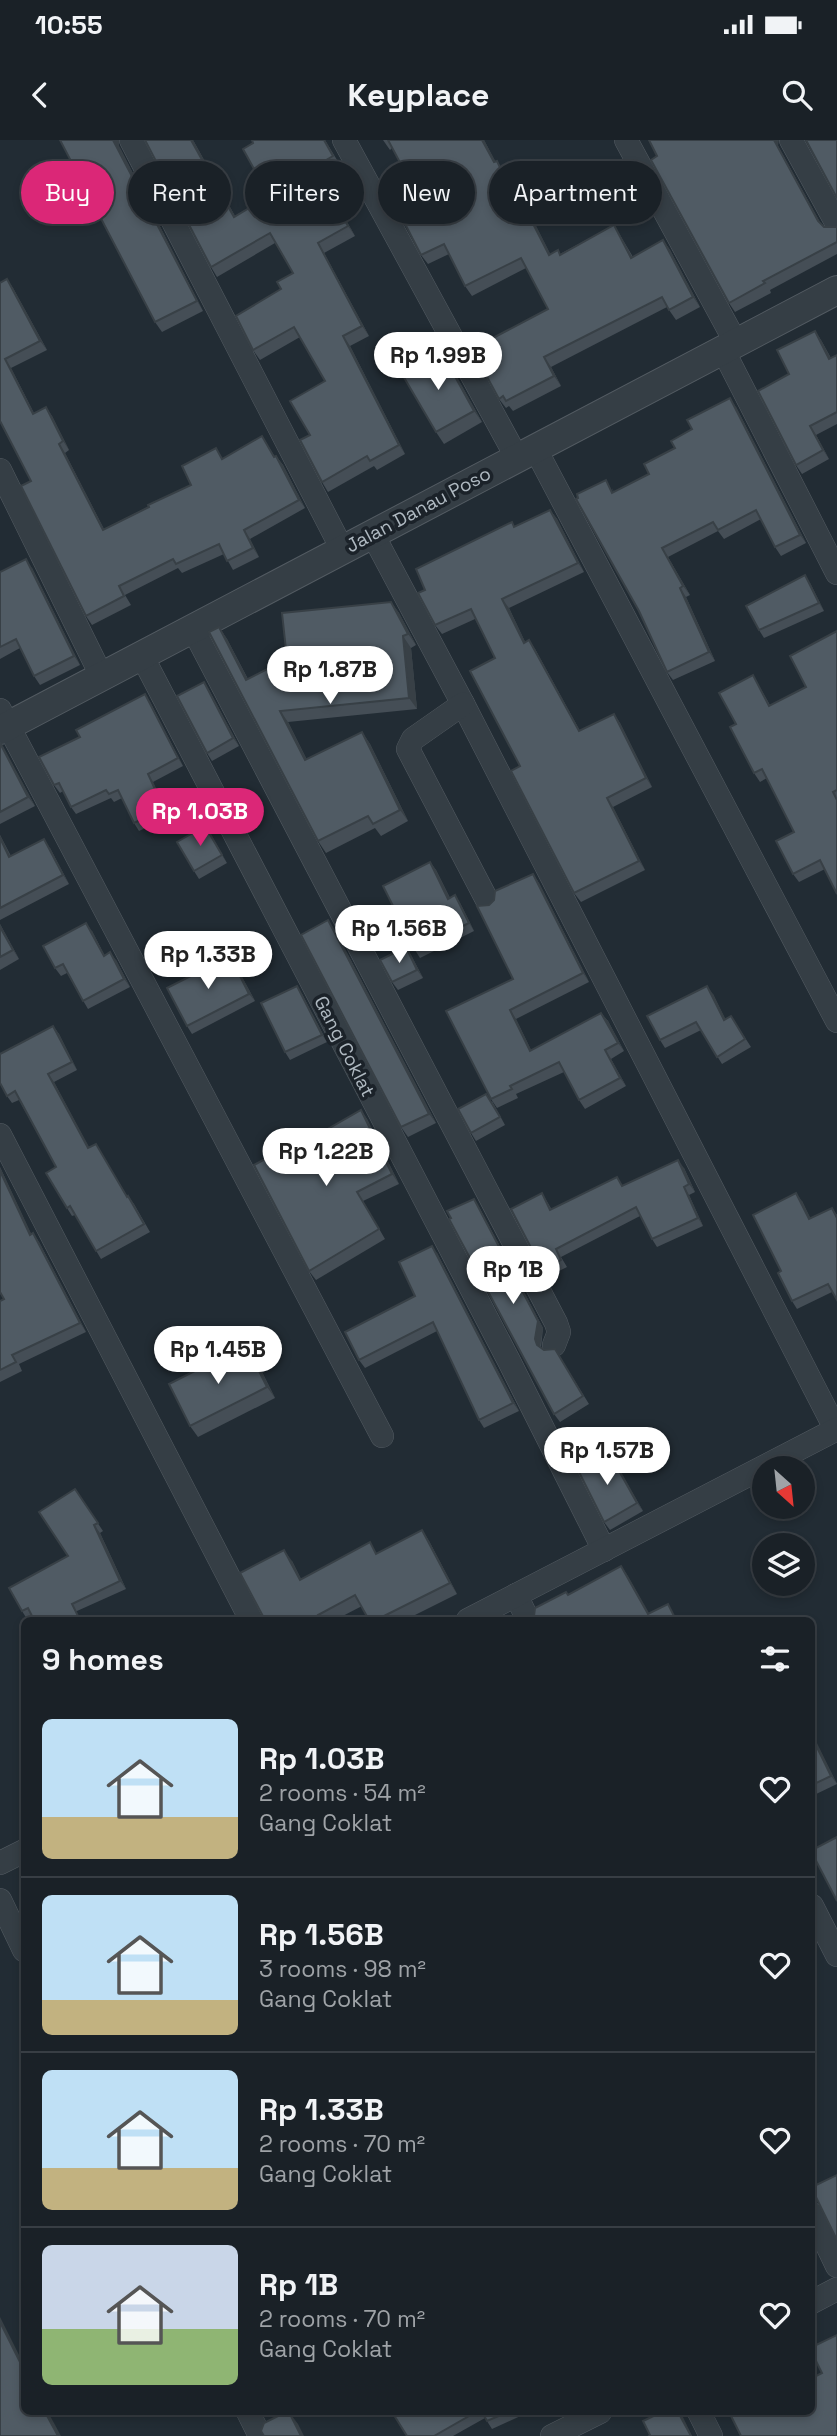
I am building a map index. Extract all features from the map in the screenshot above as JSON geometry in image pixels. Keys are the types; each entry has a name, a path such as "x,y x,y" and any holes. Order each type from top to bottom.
{"street":[{"path":"131,140 342,549"},
{"path":"344,140 526,453 837,1021"},
{"path":"626,140 837,573"},
{"path":"791,140 837,224"},
{"name":"Jalan Danau Poso","path":"3,722 101,675 837,290"},
{"path":"0,470 101,675"},
{"path":"372,533 837,1430 474,1617"},
{"path":"192,627 555,1323 559,1332 554,1345"},
{"name":"Gang Coklat","path":"141,654 502,1348 604,1550"},
{"path":"463,704 413,739 408,749 488,902"},
{"path":"3,722 382,1436"},
{"path":"0,1135 249,1617"},
{"path":"516,1595 527,1617"},
{"path":"0,1863 21,1852"},
{"path":"0,1900 21,1944"},
{"path":"815,1912 837,1955"},
{"path":"815,2220 837,2266"},
{"path":"815,2300 837,2289"},
{"path":"250,2415 260,2436"},
{"path":"552,2436 594,2415"},
{"path":"700,2415 711,2436"}],"building":[{"path":"60,140 113,140 128,169 128,224 157,224 197,301 155,322 104,224 114,224 114,161 71,161"},
{"path":"145,140 191,140 203,161 156,161"},
{"path":"252,140 324,140 333,156 324,161 250,161 243,149 253,143"},
{"path":"388,140 482,140 493,161 489,161 489,224 533,224 549,255 558,250 560,255 614,225 631,258 663,240 693,297 669,310 662,297 544,357 554,376 506,401 503,396 499,399 472,349 548,309 521,258 465,286 444,244 421,255 405,224 475,224 475,161 399,161"},
{"path":"649,140 774,140 818,221 824,227 837,227 837,242 763,281 765,283 729,303 662,180 662,161 651,160 657,156"},
{"path":"806,140 837,140 837,198"},
{"path":"245,210 245,224 347,224 348,226 318,243 362,326 343,336 399,445 370,461 367,456 322,482 300,440 310,435 290,401 325,381 294,327 253,350 236,316 281,289 277,282 293,273 270,233 211,267 189,224 231,224 231,212 234,217"},
{"path":"7,279 40,341 5,359 33,414 46,407 63,441 59,444 103,530 191,485 182,466 216,448 222,459 262,436 274,457 276,456 299,500 244,530 253,548 227,561 219,544 176,564 173,559 119,586 124,596 86,616 21,486 31,481 0,421 0,283"},
{"path":"815,331 829,359 837,355 837,412 810,426 823,450 796,465 758,391 789,374 777,350"},
{"path":"441,351 474,411 436,432 402,374"},
{"path":"730,398 800,535 775,547 756,510 718,530 713,522 662,548 683,586 680,588 709,652 667,672 639,611 576,499 577,494 606,480 612,493 649,474 644,464 675,448 671,441 692,429 687,420"},
{"path":"550,510 578,563 502,599 524,643 529,640 579,731 614,714 646,778 607,798 639,861 574,893 511,771 520,766 470,671 495,658 471,609 435,625 418,593 425,590 416,569 512,522 514,527"},
{"path":"26,559 74,656 34,676 16,639 0,647 0,572"},
{"path":"805,575 819,603 759,630 746,606"},
{"path":"391,602 408,634 403,636 409,698 280,711 305,760 362,732 400,810 373,824 368,816 318,841 209,632 219,627 246,680 287,659 282,613"},
{"path":"837,631 837,790 833,792 837,800 837,894 820,860 793,874 776,841 794,832 762,769 754,773 730,727 736,724 719,693 753,675 769,706 806,687 790,656"},
{"path":"204,682 233,738 207,753 177,696"},
{"path":"145,694 178,758 148,774 164,809 134,823 118,790 109,794 106,790 71,807 59,783 54,785 39,757 80,737 76,730"},
{"path":"0,743 28,797 0,812"},
{"path":"205,826 222,855 194,871 177,842"},
{"path":"0,838 9,857 44,839 63,875 0,908"},
{"path":"430,862 448,899 455,895 469,923 415,950 383,886"},
{"path":"533,874 583,973 510,1010 530,1051 601,1013 618,1043 605,1050 620,1078 579,1100 559,1062 510,1086 512,1089 491,1099 446,1011 513,979 477,906 489,905 494,900 495,891"},
{"path":"328,920 429,1114 401,1127 301,935"},
{"path":"86,923 104,956 110,952 124,979 83,1001 63,964 55,968 43,946"},
{"path":"0,927 13,950 0,957"},
{"path":"406,947 417,970 392,982 380,960"},
{"path":"230,956 249,994 187,1026 167,988"},
{"path":"297,986 322,1035 285,1052 261,1003"},
{"path":"707,986 724,1020 731,1016 745,1039 717,1057 696,1022 660,1040 647,1016"},
{"path":"53,1026 72,1062 48,1074 88,1148 96,1144 144,1224 96,1251 70,1206 67,1208 46,1173 56,1167 15,1091 7,1096 0,1083 0,1054"},
{"path":"486,1094 500,1117 471,1133 458,1109"},
{"path":"361,1110 392,1174 357,1192 379,1229 309,1271 254,1165 289,1146 291,1150"},
{"path":"678,1160 689,1184 684,1187 698,1218 652,1239 636,1207 556,1249 561,1260 542,1269 511,1209 542,1193 550,1210 617,1177 622,1186"},
{"path":"0,1171 30,1235 33,1233 80,1323 12,1355 16,1362 0,1370 0,1301 4,1299 0,1292"},
{"path":"796,1193 809,1219 832,1208 837,1218 837,1300 828,1284 792,1301 778,1273 781,1271 753,1215"},
{"path":"474,1199 538,1321 535,1339 537,1345 544,1350 555,1349 583,1396 554,1414 449,1219 451,1218 447,1211"},
{"path":"432,1246 513,1403 479,1420 433,1322 359,1360 345,1332 415,1296 399,1262"},
{"path":"246,1345 267,1387 190,1426 169,1384"},
{"path":"609,1453 637,1503 604,1522 578,1470"},
{"path":"75,1489 98,1523 94,1525 120,1581 72,1604 78,1617 32,1617 28,1608 22,1611 9,1588 68,1556 39,1512"},
{"path":"422,1530 450,1583 382,1617 367,1617 355,1595 318,1615 319,1617 263,1617 240,1573 284,1550 300,1580 370,1542 376,1554"},
{"path":"621,1566 648,1614 668,1604 674,1617 534,1617 535,1608 566,1592 568,1595"},
{"path":"815,1743 831,1776 815,1784"},
{"path":"837,1837 837,1901 815,1859 815,1848"},
{"path":"837,2175 837,2240 815,2195 815,2186"},
{"path":"0,2322 21,2364 21,2415 47,2415 58,2436 0,2436"},
{"path":"837,2335 837,2436 741,2436 730,2415 815,2415 815,2376 822,2373 815,2359 815,2346"},
{"path":"280,2415 290,2415 301,2436 264,2436 261,2431 264,2423"},
{"path":"394,2415 471,2415 434,2436 407,2436"},
{"path":"484,2415 501,2415 487,2421"},
{"path":"656,2415 680,2415 691,2436 649,2436 643,2421"}]}
